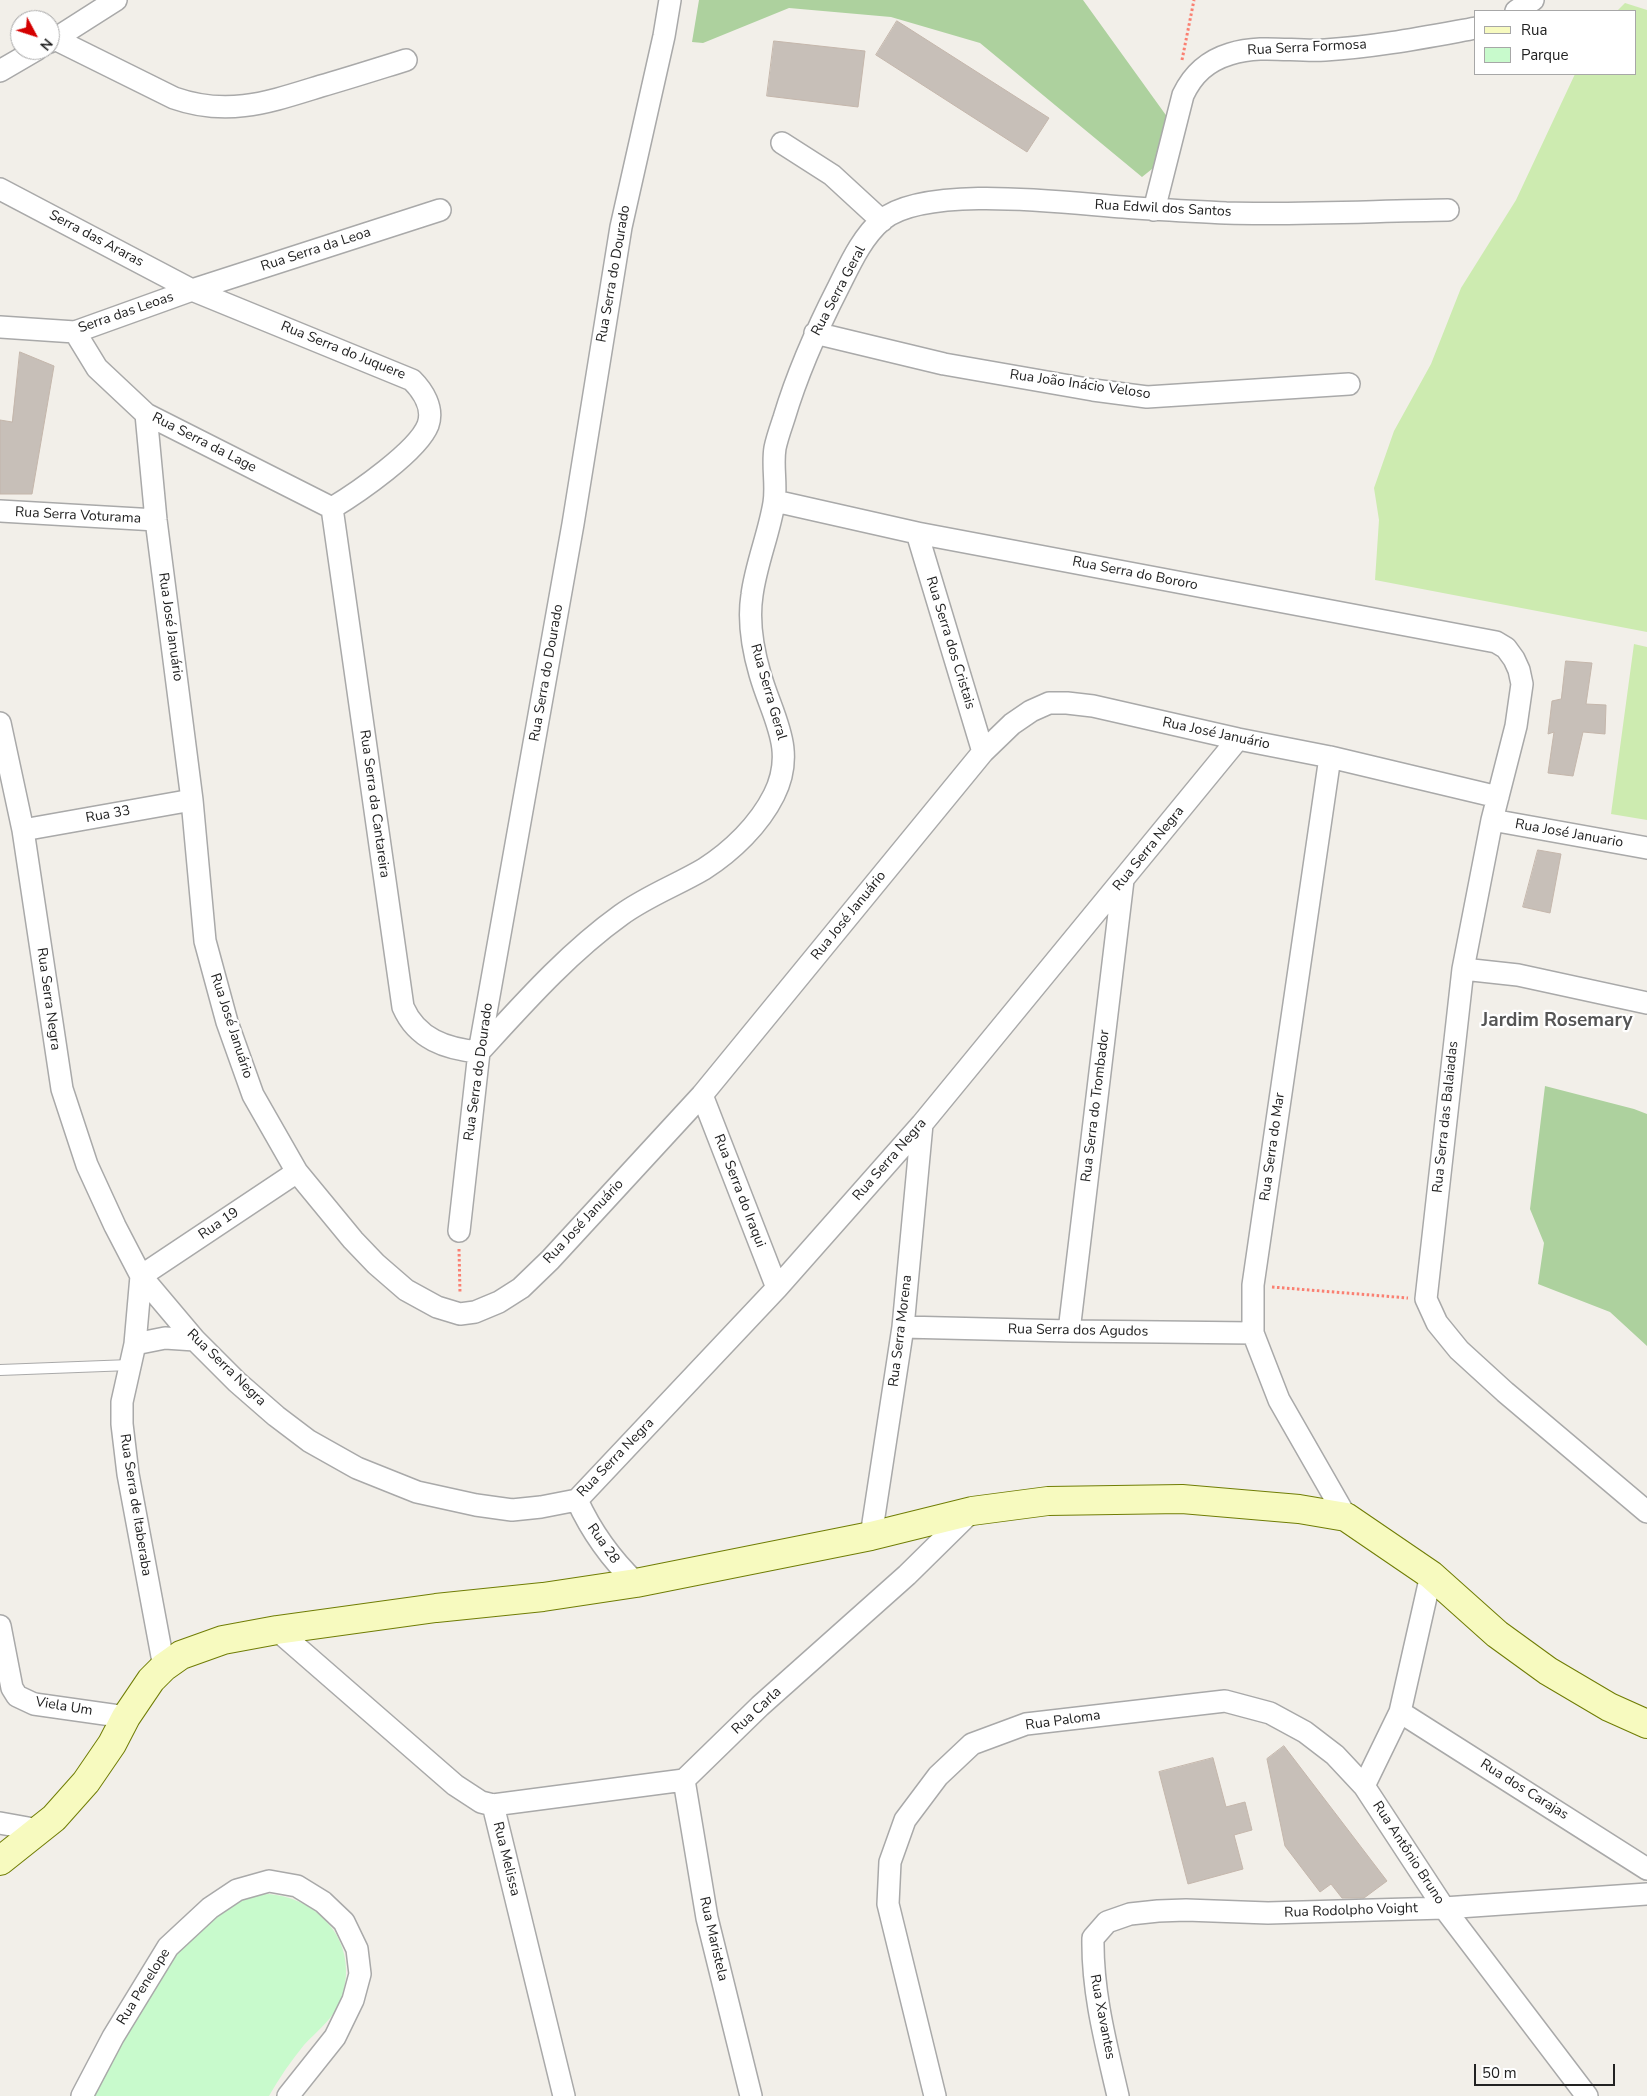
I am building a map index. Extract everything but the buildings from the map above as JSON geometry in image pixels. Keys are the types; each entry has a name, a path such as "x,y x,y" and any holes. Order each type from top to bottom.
{"street":[{"path":"60,35 116,0"},
{"name":"Rua Serra do Dourado","path":"655,0 664,36"},
{"name":"Rua Serra do Dourado","path":"459,1231 479,1052 573,524 621,227 664,36 670,0"},
{"path":"1518,10 1533,0"},
{"name":"Rua Serra Formosa","path":"1154,210 1183,95 1190,79 1203,67 1228,54 1254,48 1321,50 1354,48 1474,28"},
{"path":"60,44 174,98 191,104 209,107 260,105 406,60"},
{"path":"0,71 19,60"},
{"path":"782,143 832,175 882,220"},
{"name":"Serra das Araras","path":"0,189 192,290"},
{"name":"Rua Edwil dos Santos","path":"882,220 898,211 921,204 993,198 1154,210 1291,214 1448,210"},
{"name":"Rua Serra da Leoa","path":"192,290 440,210"},
{"name":"Rua Serra Geral","path":"479,1052 523,1005 588,941 624,913 704,868 732,849 755,823 772,799 780,781 783,767 783,742 760,675 752,640 751,596 775,501 775,448 794,384 815,333 852,258 882,220"},
{"name":"Serra das Leoas","path":"0,327 75,332 192,290"},
{"name":"Rua Serra do Juquere","path":"192,290 400,374 412,380 421,389 430,414 428,424 421,437 370,483 332,508"},
{"name":"Rua Serra da Lage","path":"75,332 97,368 146,414 332,508"},
{"name":"Rua João Inácio Veloso","path":"815,333 944,364 1093,390 1147,397 1349,384"},
{"name":"Rua José Januário","path":"146,414 156,520 192,800 205,941 227,1022 253,1095 297,1172 353,1240 376,1264 406,1290 437,1307 460,1314 475,1312 499,1302 521,1288 550,1260 702,1094 983,752 1012,724 1031,711 1049,703 1093,706 1238,739 1330,757 1498,797"},
{"name":"Rua Serra do Bororo","path":"775,501 917,533 1496,642"},
{"name":"Rua Serra da Cantareira","path":"332,508 403,1008 417,1030 430,1039 444,1046 479,1052"},
{"name":"Rua Serra Voturama","path":"0,511 156,520"},
{"name":"Rua Serra dos Cristais","path":"917,533 983,752"},
{"name":"Rua Serra das Balaiadas","path":"1426,1300 1463,969 1492,820 1516,726 1522,684 1514,659 1506,648 1496,642"},
{"path":"0,723 23,830"},
{"name":"Rua Serra Negra","path":"23,830 62,1089 87,1165 115,1226 141,1276 195,1340 237,1382 276,1416 309,1441 357,1468 417,1492 476,1505 512,1510 577,1500 777,1288 922,1124 1238,739"},
{"name":"Rua Serra do Mar","path":"1330,757 1253,1285 1252,1333 1280,1400 1346,1517"},
{"name":"Rua 33","path":"23,830 192,800"},
{"name":"Rua José Januario","path":"1492,820 1647,848"},
{"name":"Rua Serra do Trombador","path":"1069,1332 1123,880"},
{"path":"1463,969 1518,975 1647,1003"},
{"name":"Rua Serra do Iraqui","path":"702,1094 777,1288"},
{"name":"Rua Serra Morena","path":"871,1536 903,1327 922,1124"},
{"name":"Rua 19","path":"141,1276 297,1172"},
{"name":"Rua Serra de Itaberaba","path":"141,1276 135,1344 122,1402 128,1474 164,1667"},
{"path":"1426,1300 1437,1323 1458,1350 1647,1512"},
{"name":"Rua Serra dos Agudos","path":"903,1327 1069,1332 1252,1333"},
{"path":"135,1344 165,1338 195,1340"},
{"name":"Rua 28","path":"577,1500 589,1526 603,1548 618,1566 636,1582"},
{"path":"0,1861 54,1818 86,1782 112,1744 126,1716 152,1680 164,1667 181,1655 223,1640 277,1630 436,1608 543,1597 636,1582 871,1536 972,1511 1048,1501 1182,1500 1299,1509 1346,1517 1431,1576 1497,1634 1548,1671 1609,1707 1647,1724"},
{"name":"Rua Carla","path":"684,1780 760,1706 907,1575 972,1511"},
{"name":"Rua Antônio Bruno","path":"1431,1576 1400,1712 1364,1786 1444,1908 1587,2096"},
{"name":"Viela Um","path":"0,1626 12,1688 17,1696 34,1704 126,1716"},
{"name":"Rua Melissa","path":"277,1630 455,1785 481,1802 492,1804 564,2096"},
{"name":"Rua Paloma","path":"934,2096 888,1904 890,1862 905,1820 938,1776 972,1744 1026,1724 1225,1701 1270,1713 1305,1732 1335,1755 1364,1786"},
{"name":"Rua dos Carajas","path":"1400,1712 1647,1869"},
{"path":"492,1804 684,1780"},
{"name":"Rua Maristela","path":"684,1780 706,1918 751,2096"},
{"path":"0,1823 39,1830"},
{"name":"Rua Penelope","path":"82,2096 113,2037 168,1947 210,1908 237,1890 269,1881 297,1886 323,1902 344,1922 357,1949 360,1974 354,2000 335,2037 300,2078 288,2096"},
{"name":"Rua Rodolpho Voight","path":"1093,1938 1108,1922 1130,1914 1158,1911 1186,1910 1268,1914 1444,1908 1647,1894"},
{"name":"Rua Xavantes","path":"1093,1938 1092,1967 1118,2096"}],"lane":[{"path":"0,1370 130,1365"}],"path":[{"path":"1180,67 1194,0"},
{"path":"459,1231 460,1314"},
{"path":"1253,1285 1426,1300"}],"green space":[{"path":"699,0 1083,0 1168,118 1162,161 1142,177 980,43 891,17 789,8 703,43 692,42"},
{"path":"1625,3 1647,10 1647,632 1375,580 1379,520 1374,488 1394,431 1431,364 1461,288 1516,200 1575,75 1637,75 1637,10 1618,10"},
{"path":"1634,644 1647,647 1647,820 1611,814"},
{"path":"1545,1086 1647,1114 1647,1346 1610,1312 1538,1284 1544,1243 1530,1209"},
{"path":"269,1894 288,1898 306,1905 328,1923 343,1949 346,1979 341,1999 334,2013 299,2051 269,2096 93,2096 173,1950 230,1903 256,1895"}],"district":[{"name":"Jardim Rosemary","path":"1557,1021"}]}
